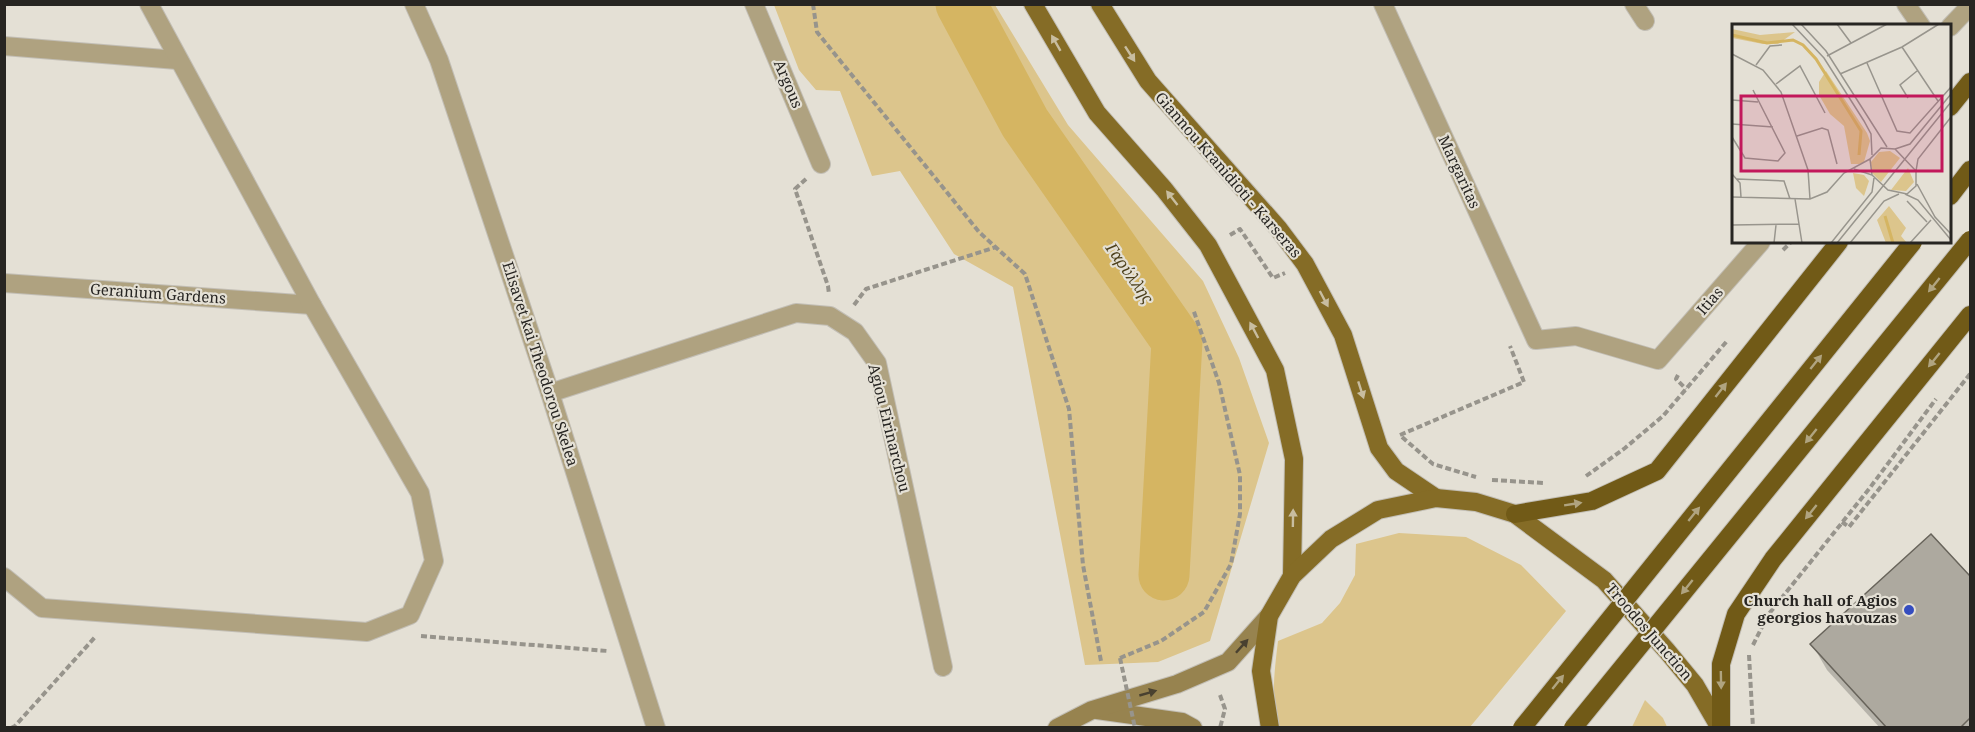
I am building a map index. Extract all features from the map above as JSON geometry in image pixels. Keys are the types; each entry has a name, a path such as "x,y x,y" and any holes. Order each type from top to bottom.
{"highway":[{"path":"1951,106 1971,82"},
{"path":"1951,195 1971,170"},
{"path":"1574,728 1971,240"},
{"path":"1515,514 1592,501 1657,471 1838,243"},
{"path":"1522,728 1912,243"},
{"path":"1721,728 1721,664 1736,614 1773,559 1971,315"}],"main road":[{"path":"1033,4 1097,113 1164,189 1208,244 1275,369 1294,459 1292,576"},
{"name":"Giannou Kranidioti - Karseras","path":"1100,4 1148,81 1278,228 1305,264 1343,335 1379,448 1396,471 1436,498"},
{"name":"Troodos Junction","path":"1270,728 1261,671 1269,616 1292,576 1331,539 1378,510 1436,498 1476,502 1515,514 1604,580 1695,685 1721,728"},
{"path":"1057,728 1092,710 1177,684 1228,662 1269,616"},
{"path":"1092,710 1182,722 1192,728"}],"street":[{"path":"4,577 42,608 367,632 410,615 434,561 420,494 312,305 148,4"},
{"name":"Elisavet kai Theodorou Skelea","path":"414,4 439,60 550,393 656,728"},
{"name":"Argous","path":"754,4 821,164"},
{"name":"Margaritas","path":"1383,4 1536,340"},
{"path":"1634,4 1645,21"},
{"path":"1905,4 1920,24"},
{"path":"1951,26 1971,6"},
{"path":"4,46 177,60"},
{"name":"Itias","path":"1536,340 1576,336 1658,360 1760,243"},
{"name":"Geranium Gardens","path":"4,283 312,305"},
{"name":"Agiou Eirinarchou","path":"550,393 796,313 830,316 855,332 877,363 943,667"}],"path":[{"path":"813,4 817,32 979,232 1025,274 1069,409 1083,565 1101,661"},
{"path":"795,189 828,286"},
{"path":"1230,235 1240,229 1273,278 1287,272"},
{"path":"840,322 866,289 996,247"},
{"path":"1135,728 1120,658 1161,641 1204,612 1231,564 1240,514 1240,475 1219,383 1193,309"},
{"path":"1400,435 1524,382 1504,329 1527,321"},
{"path":"1583,478 1625,448 1663,416 1732,335"},
{"path":"1842,522 1849,527 1971,374"},
{"path":"1676,379 1686,389"},
{"path":"1753,728 1749,653 1768,615 1936,398"},
{"path":"1396,424 1400,435 1433,464 1477,477"},
{"path":"1488,480 1554,482"},
{"path":"11,728 117,614"},
{"path":"413,635 632,653"},
{"path":"1220,695 1225,709 1220,728"}],"shaded area":[{"path":"774,5 995,5 1068,125 1203,281 1239,358 1269,443 1210,641 1158,662 1085,665 1013,287 954,254 900,171 872,176 840,91 816,90 799,70"},
{"path":"1399,533 1466,537 1521,565 1566,611 1470,727 1279,728 1274,696 1278,641 1322,623 1340,603 1355,575 1356,544"},
{"path":"1645,700 1663,718 1667,727 1632,727"}],"building":[{"name":"Church hall of Agios georgios havouzas","path":"1931,534 1970,576 1970,718 1960,728 1887,728 1810,644"}],"waterway":[{"name":"Γαρύλλης","path":"961,4 1025,123 1177,341 1164,575"}],"place":[{"name":"Church hall of Agios georgios havouzas","path":"1909,610"}]}
